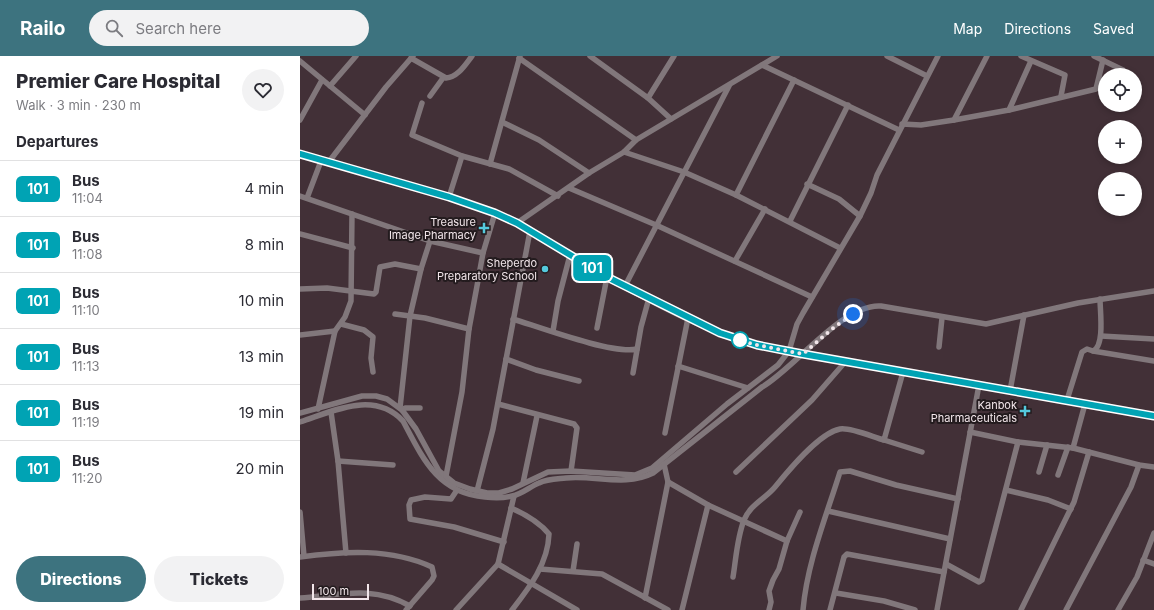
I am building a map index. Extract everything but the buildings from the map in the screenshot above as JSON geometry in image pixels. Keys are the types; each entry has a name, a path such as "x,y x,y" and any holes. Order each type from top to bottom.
{"street":[{"path":"330,86 356,56"},
{"path":"328,163 412,57 443,78 449,78 461,70 472,56"},
{"path":"590,56 599,58 671,119"},
{"path":"648,98 674,56"},
{"path":"517,223 590,173 624,152 636,140 778,56"},
{"path":"887,56 927,76"},
{"path":"300,413 362,396 376,396 387,399 401,409 425,445 432,461 439,471 454,483 477,491 499,493 548,472 571,471 635,475 652,468 727,404 778,365 789,351 797,324 860,216 871,193 877,175 938,56"},
{"path":"954,120 987,56"},
{"path":"1021,56 1065,76 1061,96"},
{"path":"1094,56 1120,68"},
{"path":"490,164 520,57 636,140"},
{"path":"902,124 921,125 1010,110 1096,88 1103,60"},
{"path":"1010,110 1031,61"},
{"path":"300,62 365,115"},
{"path":"762,65 899,130"},
{"path":"430,96 443,78"},
{"path":"301,116 322,80"},
{"path":"736,195 794,80"},
{"path":"625,286 730,85"},
{"path":"422,103 412,135 462,156 509,169 558,196"},
{"path":"790,221 807,184 848,105"},
{"path":"502,122 539,140 590,173"},
{"path":"624,152 684,172 736,195 790,221 840,248"},
{"path":"300,154 449,197 495,213 517,223 607,277 688,318 738,340 803,354 1154,416"},
{"path":"449,197 462,156"},
{"path":"307,198 321,161"},
{"path":"807,184 839,199 860,216"},
{"path":"569,188 656,225 812,297"},
{"path":"300,196 430,241 483,253"},
{"path":"735,261 766,209"},
{"path":"446,476 462,392 469,329 483,253 495,213"},
{"path":"318,408 335,331 341,324 350,301 353,248 352,214"},
{"path":"477,491 493,429 530,231"},
{"path":"300,234 353,248"},
{"path":"401,409 410,316 421,269 430,241"},
{"path":"553,331 558,301 570,256"},
{"path":"300,289 327,288 376,294 378,269 383,266 395,264 421,269"},
{"path":"597,328 607,277"},
{"path":"300,422 355,405 367,403 391,410 403,421 435,475 450,487 477,497 493,498 514,496 539,483 573,477 605,480 634,480 653,473 762,387 776,379 842,320 872,305 911,311 942,318 986,324 1100,299 1154,291"},
{"path":"633,373 649,298"},
{"path":"1094,350 1097,349 1101,336 1100,299"},
{"path":"395,314 469,329"},
{"path":"1010,391 1024,315"},
{"path":"513,318 606,346 629,351 637,349"},
{"path":"665,433 688,318"},
{"path":"939,347 942,318"},
{"path":"341,324 364,330 373,337 371,358 372,372"},
{"path":"300,335 335,331"},
{"path":"1101,336 1154,339"},
{"path":"1067,400 1082,352 1088,349 1154,361"},
{"path":"506,359 536,370 579,381"},
{"path":"736,472 812,400 846,361"},
{"path":"678,366 748,388"},
{"path":"884,440 903,372"},
{"path":"937,610 979,385"},
{"path":"498,404 537,416 574,424 577,428 571,471"},
{"path":"1058,475 1071,447 1085,404"},
{"path":"401,409 420,408"},
{"path":"331,412 338,461 346,553"},
{"path":"523,483 537,416"},
{"path":"733,577 744,520 754,505 774,489 782,477 816,442 832,432 841,429 922,452"},
{"path":"970,432 1018,442 1071,447 1139,465 1154,467"},
{"path":"946,564 979,582 982,580 1018,442"},
{"path":"1038,472 1047,445"},
{"path":"1021,610 1071,509 1077,494 1089,452"},
{"path":"338,461 393,465"},
{"path":"645,598 668,482 664,464"},
{"path":"1066,610 1131,487 1139,465"},
{"path":"803,610 808,576 840,472 844,471 958,499"},
{"path":"668,482 708,505 744,520 787,541"},
{"path":"457,490 451,499 425,497 411,500 409,505 410,519 454,528 504,542"},
{"path":"1006,490 1048,500 1071,509"},
{"path":"456,610 498,564 514,496"},
{"path":"682,610 708,505"},
{"path":"511,508 522,513 549,534 540,570 512,610"},
{"path":"828,511 950,539"},
{"path":"300,512 302,557 346,553 386,554 407,557 432,567 434,576 408,608 396,598 373,592 300,598"},
{"path":"769,610 771,602 770,591 773,580 779,569 787,541 800,512"},
{"path":"1118,610 1137,577 1154,533"},
{"path":"573,571 577,544"},
{"path":"830,610 836,593 844,557 847,554 944,572"},
{"path":"1143,560 1154,564"},
{"path":"498,564 569,608 577,610"},
{"path":"540,570 602,574 668,610"},
{"path":"836,593 884,601 915,610"}],"bus line":[{"name":"101","path":"300,154 449,197 495,213 517,223 543,240 607,277 688,318 738,340 803,354 1154,416"}],"place":[{"name":"Treasure Image Pharmacy","path":"484,228"},
{"name":"Sheperdo Preparatory School","path":"545,269"},
{"name":"Kanbok Pharmaceuticals","path":"1025,411"}],"route":[{"path":"740,340 738,340 803,354 842,320 853,314"}]}
